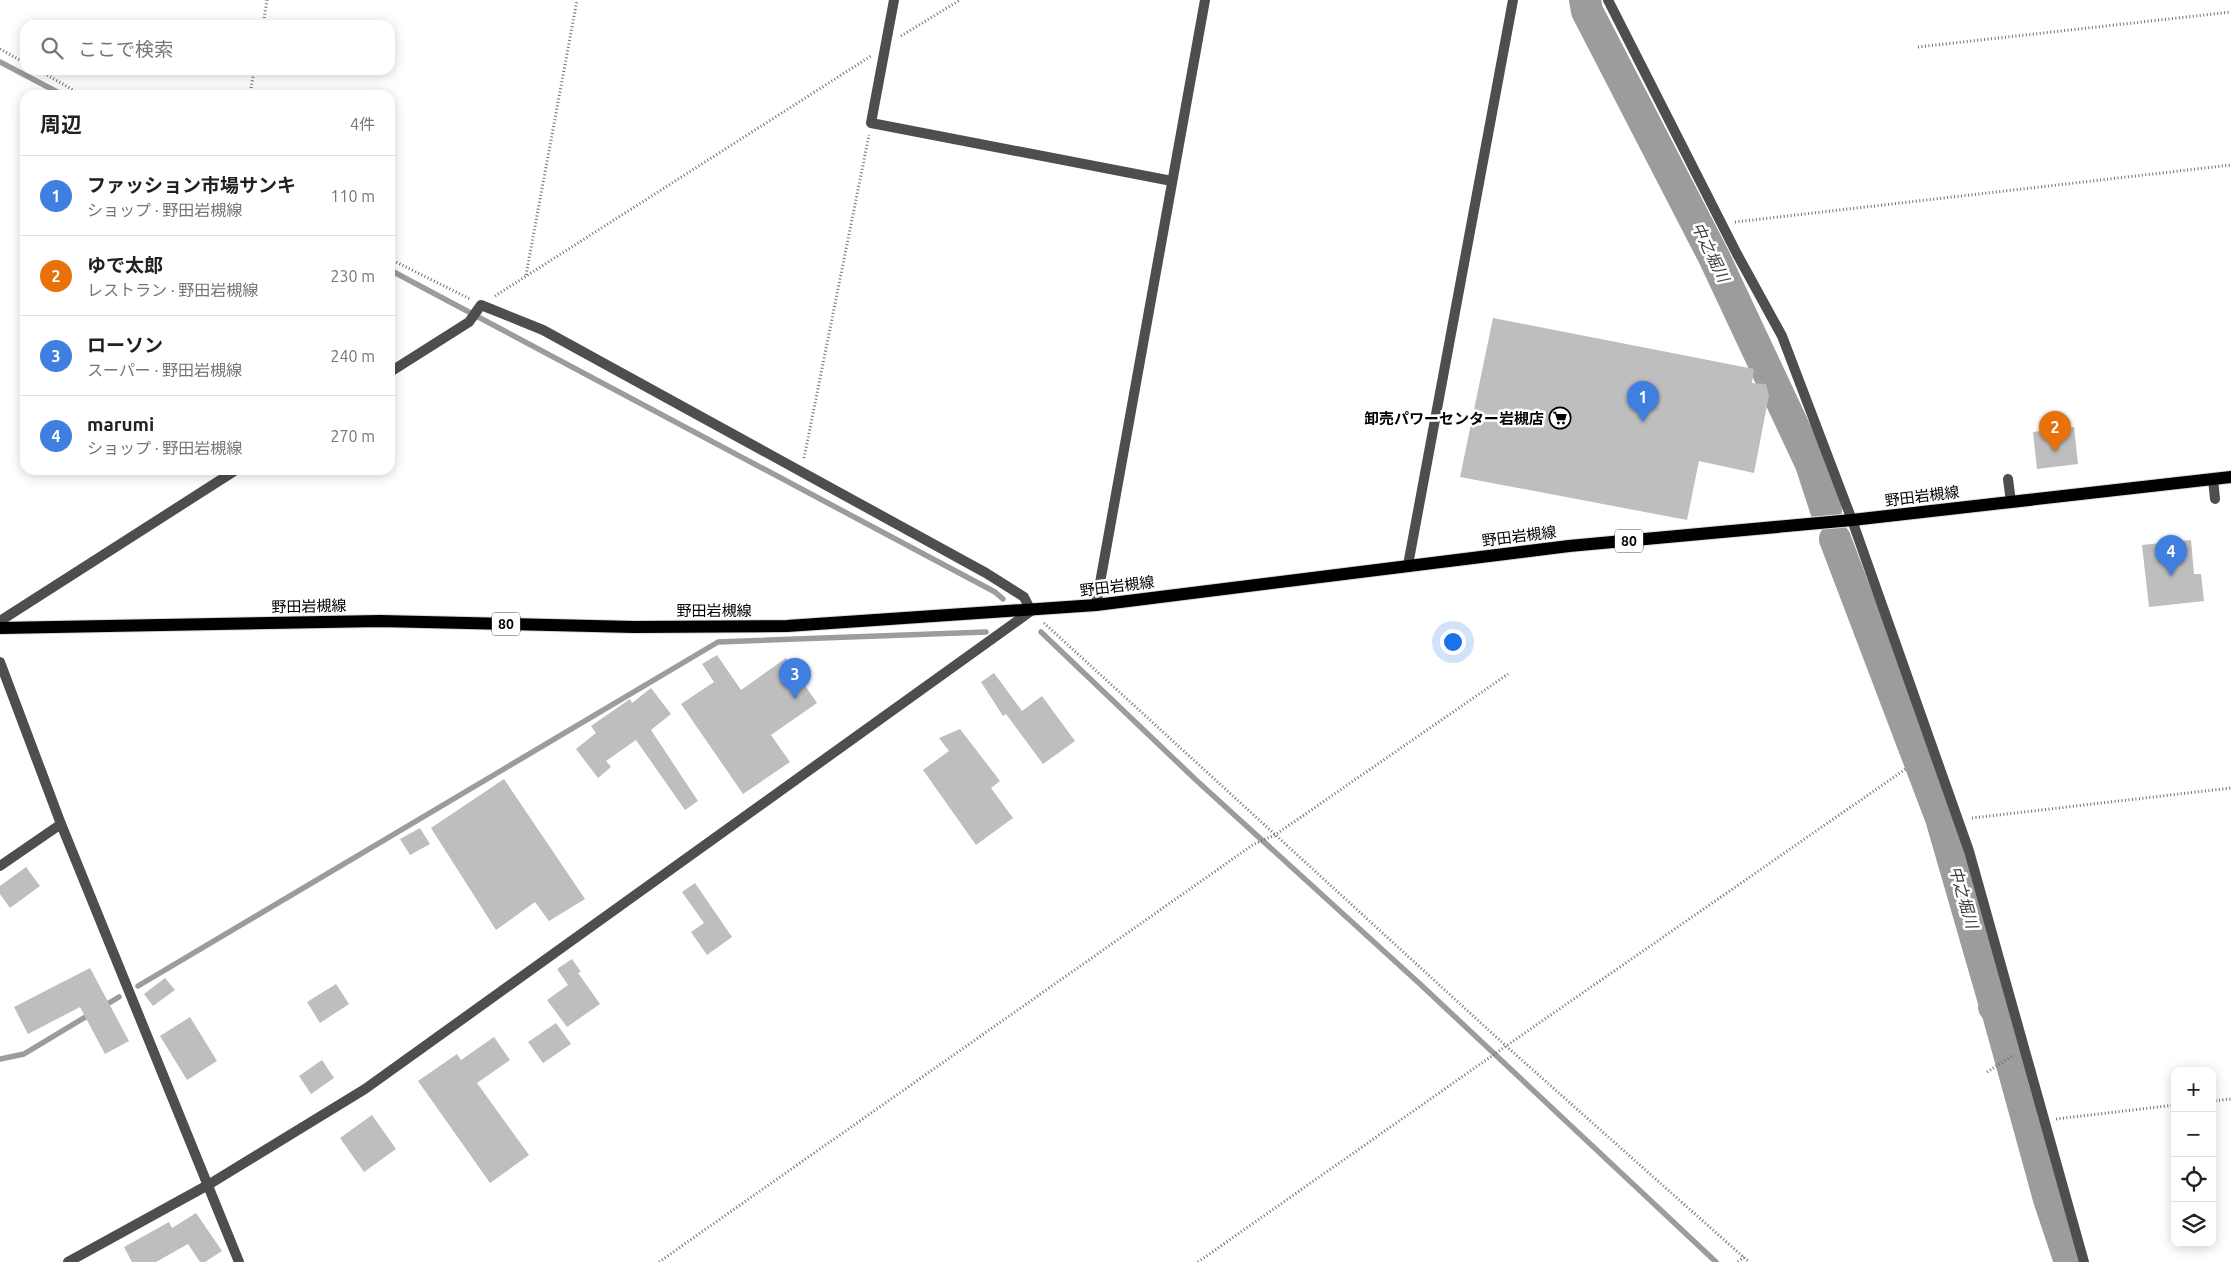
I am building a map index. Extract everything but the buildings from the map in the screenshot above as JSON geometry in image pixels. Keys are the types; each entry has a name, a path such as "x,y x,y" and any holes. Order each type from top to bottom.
{"main road":[{"name":"野田岩槻線","path":"0,628 380,621 634,627 787,626 1029,611 1096,606 1568,546 1852,520 2231,477"}],"street":[{"path":"894,0 871,123 1172,181"},
{"path":"1096,606 1204,0"},
{"path":"1408,565 1512,0"},
{"path":"1608,0 1721,223 1782,336 1852,520 1959,820 2084,1262"},
{"path":"68,1262 208,1185 365,1089 1029,611 1024,597 986,573 802,470 543,330 481,305 469,322 395,369"},
{"path":"0,620 228,475"},
{"path":"2008,479 2011,502"},
{"path":"2213,479 2215,499"},
{"path":"0,662 62,824 238,1262"},
{"path":"0,866 62,824"}],"path":[{"path":"263,20 267,0"},
{"path":"525,276 578,0"},
{"path":"395,262 481,305 960,0"},
{"path":"1918,47 2231,12"},
{"path":"0,49 20,60"},
{"path":"47,75 73,90"},
{"path":"251,90 253,75"},
{"path":"802,470 871,123"},
{"path":"1721,223 2231,165"},
{"path":"1029,611 1505,1046 1749,1262"},
{"path":"659,1262 1254,844 1275,836 1508,674"},
{"path":"1198,1262 1505,1046 1907,768"},
{"path":"1959,820 2231,788"},
{"path":"1987,1072 2010,1057 2025,1051"},
{"path":"2216,1101 2231,1099"},
{"path":"2043,1120 2171,1106"},
{"path":"1738,1262 1744,1257"}],"waterway":[{"name":"中之堀川","path":"1585,0 1587,11 1714,257 1811,464 1826,510"},
{"path":"0,62 20,72"},
{"path":"25,75 53,90"},
{"path":"395,273 995,592 1003,599"},
{"name":"中之堀川","path":"1835,539 1941,818 1995,1005 1994,1007 1997,1010 2049,1199 2070,1262"},
{"path":"138,986 718,642 986,632"},
{"path":"1041,632 1196,780 1420,984 1716,1262"},
{"path":"104,1006 119,997"},
{"path":"0,1059 24,1054 92,1013"}],"place":[{"name":"卸売パワーセンター岩槻店","path":"1560,418"},
{"name":"ファッション市場サンキ","path":"1643,422"},
{"name":"ゆで太郎","path":"2055,452"},
{"name":"marumi","path":"2171,576"},
{"name":"ローソン","path":"795,699"}]}
